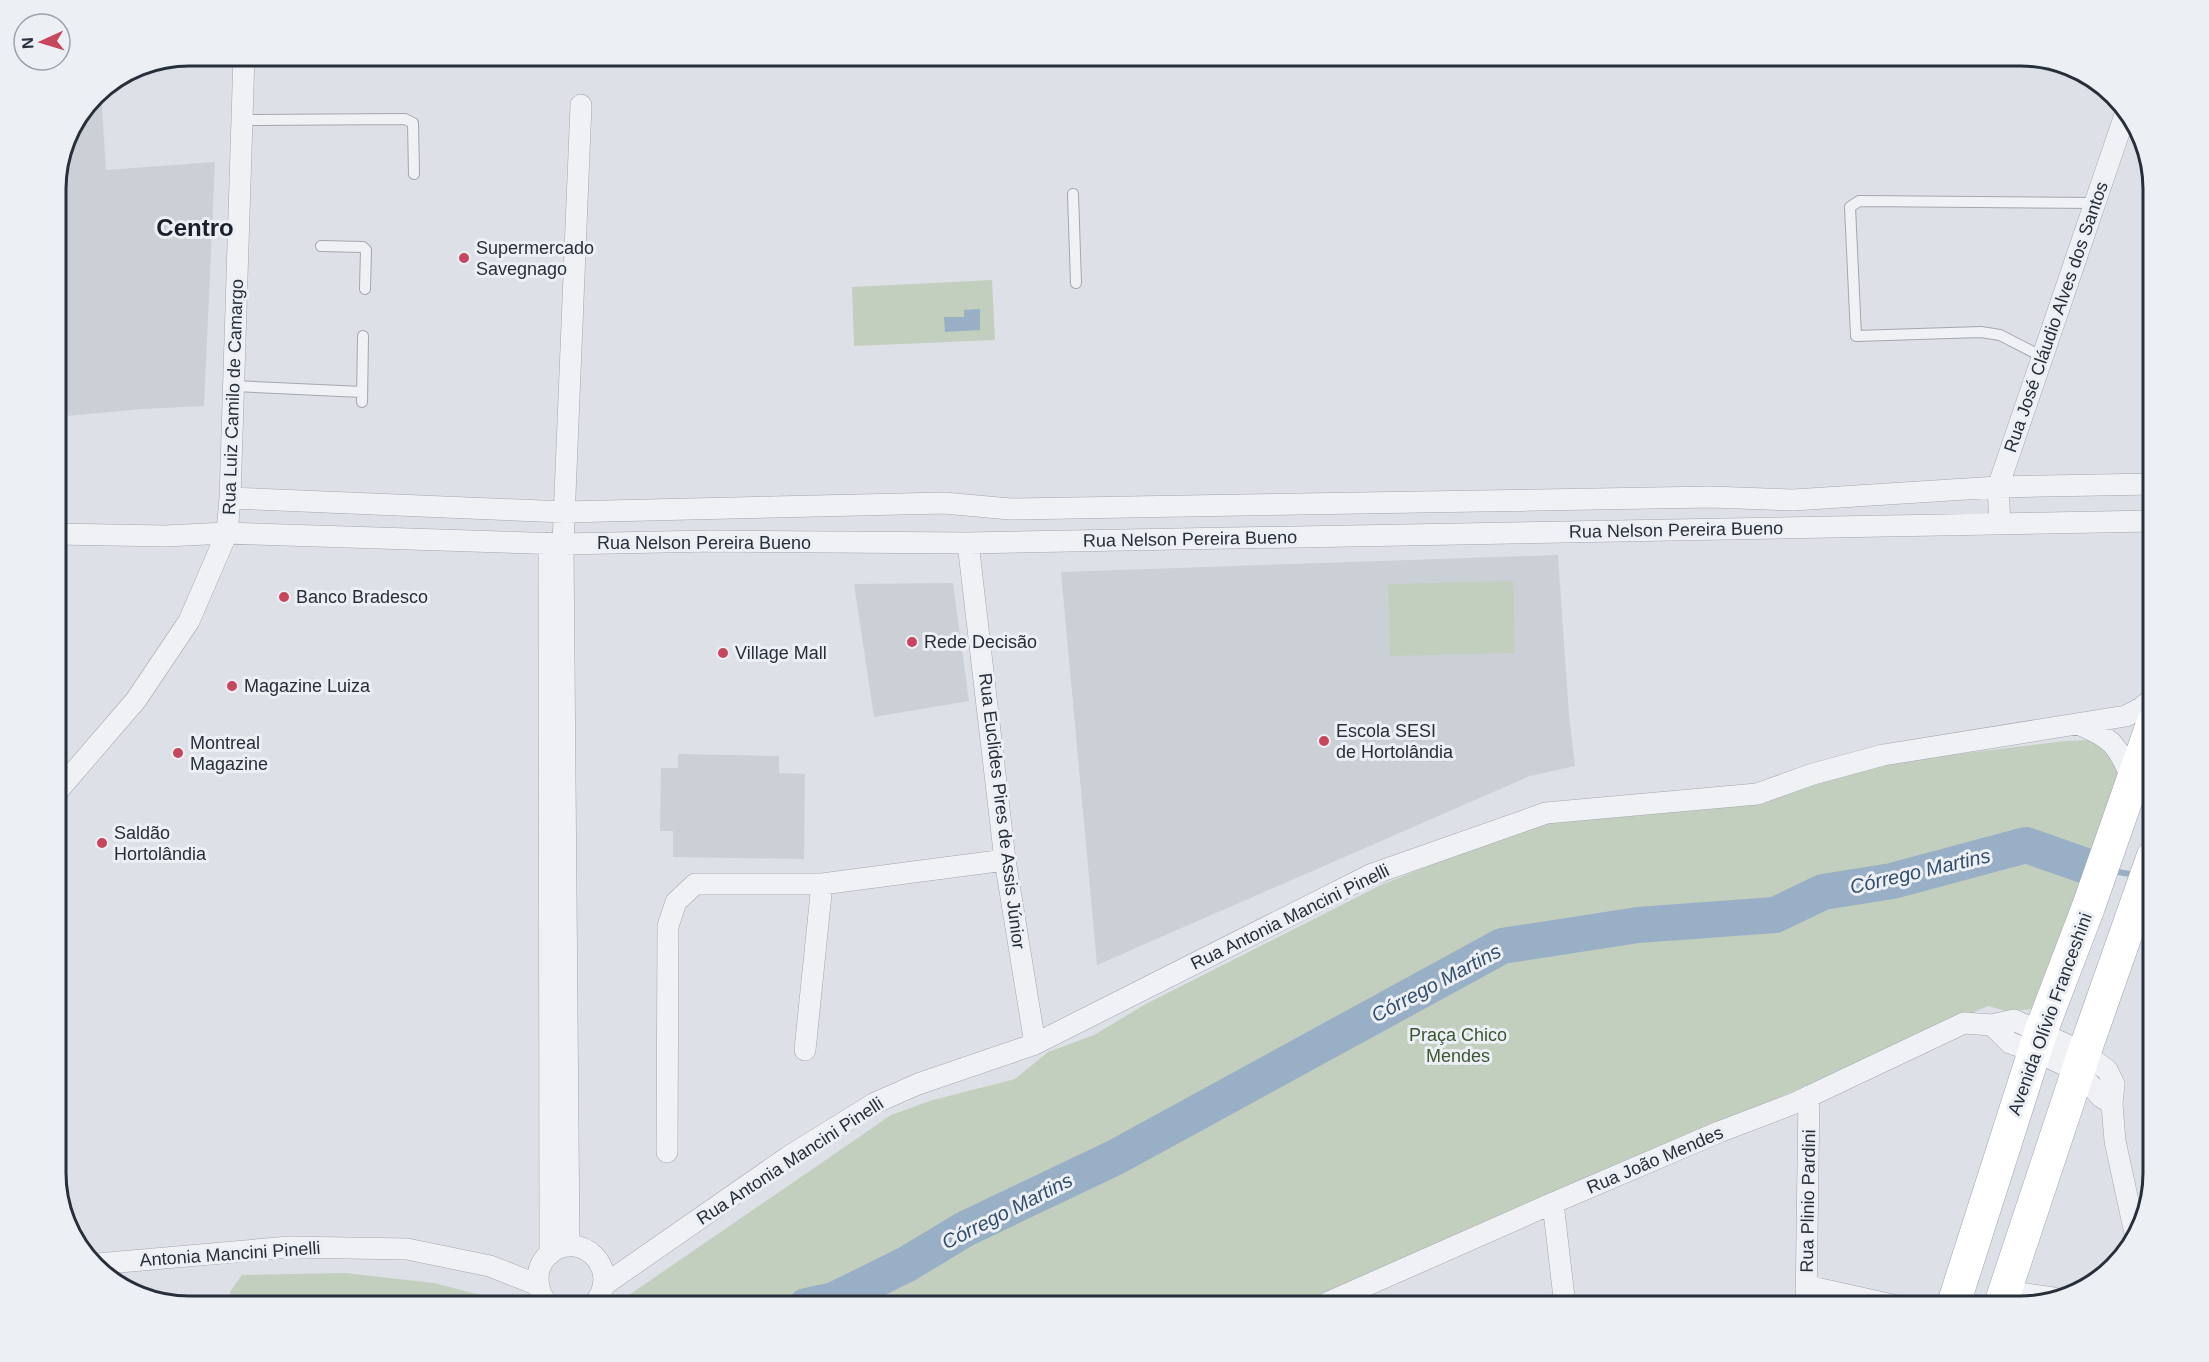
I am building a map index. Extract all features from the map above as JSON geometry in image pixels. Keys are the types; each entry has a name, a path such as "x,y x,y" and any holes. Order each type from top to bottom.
{"main road":[{"name":"Avenida Olívio Franceshini","path":"1956,1296 2037,1041 2088,908 2143,752"},
{"path":"2004,1296 2081,1062 2143,886"}],"street":[{"name":"Rua Luiz Camilo de Camargo","path":"66,781 135,700 189,621 227,533 244,66"},
{"path":"560,1250 556,544 565,512 581,105"},
{"name":"Rua José Cláudio Alves dos Santos","path":"2000,524 1998,487 2123,122"},
{"name":"Rua Nelson Pereira Bueno","path":"230,498 565,512 944,503 1010,509 1711,497 1792,500 1998,487 2143,484"},
{"name":"Rua Nelson Pereira Bueno","path":"66,534 165,536 227,533 556,544 711,541 968,543 2143,521"},
{"name":"Rua Euclides Pires de Assis Júnior","path":"968,543 1005,860 1035,1044"},
{"name":"Rua Antonia Mancini Pinelli","path":"604,1285 789,1157 875,1103 918,1084 1035,1044 1370,875 1546,813 1757,794 1813,774 1883,755 2078,724 2133,713 2143,706"},
{"path":"2078,724 2111,740 2118,748 2133,781"},
{"path":"667,1152 668,926 676,902 695,884 822,884 1005,860"},
{"path":"805,1050 822,884"},
{"name":"Rua João Mendes","path":"1350,1296 1553,1203 1809,1096 1964,1023 1992,1025 2010,1043 2037,1041 2081,1062"},
{"path":"2081,1062 2101,1097 2112,1104 2115,1141 2133,1223"},
{"name":"Rua Plinio Pardini","path":"1807,1296 1809,1096"},
{"path":"1553,1203 1564,1296"},
{"name":"Antonia Mancini Pinelli","path":"106,1263 289,1247 407,1249 490,1266 538,1285"},
{"path":"541,1296 538,1273 542,1262 560,1250 580,1247 590,1251 603,1268 604,1285 600,1296"}],"lane":[{"path":"242,120 405,119 413,123 414,174"},
{"path":"1073,194 1076,283"},
{"path":"2043,357 2000,335 1981,332 1856,336 1850,207 1859,201 2095,203"},
{"path":"321,246 363,247 366,250 365,290"},
{"path":"234,386 362,397 363,336"}],"shaded area":[{"path":"102,103 106,170 215,162 204,406 66,416 66,181 70,157 82,128"},
{"name":"Escola SESI de Hortolândia","path":"1558,555 1569,716 1575,766 1530,776 1097,965 1061,572"},
{"name":"Rede Decisão","path":"953,583 969,701 874,717 854,584"},
{"path":"678,754 779,756 779,773 805,774 804,859 673,857 673,831 660,831 661,768 678,768"}],"green space":[{"path":"992,280 995,340 854,346 852,287"},
{"path":"1513,581 1515,653 1390,656 1388,584"},
{"name":"Praça Chico Mendes","path":"2107,739 2124,757 2038,1008 2009,1012 1988,1006 1578,1185 1339,1296 628,1296 891,1115 933,1100 1015,1079 1048,1052 1094,1035 1144,1005 1381,885 1543,820 1818,778 1917,759 2065,741"},
{"path":"345,1273 434,1283 485,1296 231,1296 230,1292 242,1275"}],"water":[{"path":"980,309 980,330 945,332 944,317 964,317 964,310"}],"waterway":[{"name":"Córrego Martins","path":"842,1296 907,1264 965,1229 1116,1157 1502,946 1638,925 1775,915 1823,892 1892,881 2026,845 2086,866"},
{"name":"Córrego Martins","path":"2113,871 2135,875"}],"place":[{"name":"Supermercado Savegnago","path":"464,258"},
{"name":"Banco Bradesco","path":"284,597"},
{"name":"Rede Decisão","path":"912,642"},
{"name":"Village Mall","path":"723,653"},
{"name":"Magazine Luiza","path":"232,686"},
{"name":"Escola SESI de Hortolândia","path":"1324,741"},
{"name":"Montreal Magazine","path":"178,753"},
{"name":"Saldão Hortolândia","path":"102,843"}],"district":[{"name":"Centro","path":"195,227"}]}
